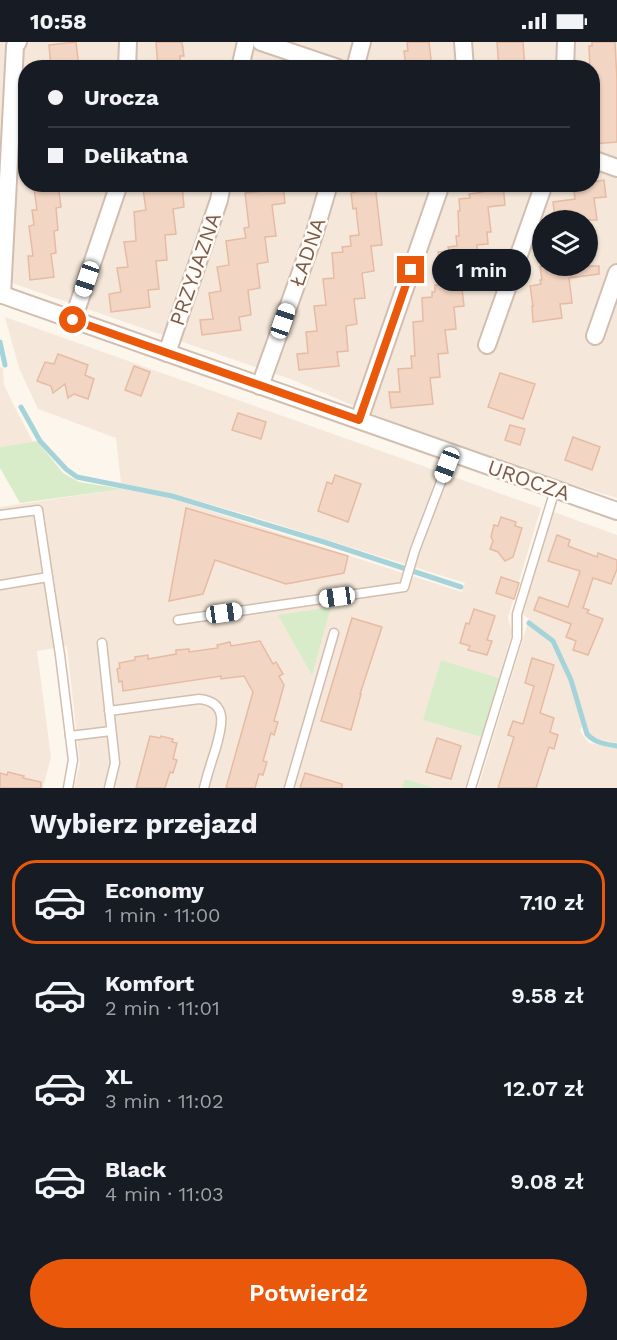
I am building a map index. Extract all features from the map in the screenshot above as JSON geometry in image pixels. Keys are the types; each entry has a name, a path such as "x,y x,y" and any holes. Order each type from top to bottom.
{"street":[{"path":"1,294 15,46 18,42"},
{"path":"127,60 128,42"},
{"path":"242,60 246,42"},
{"path":"261,42 314,60"},
{"path":"357,60 362,42"},
{"path":"463,42 464,60"},
{"path":"565,60 566,42"},
{"path":"600,162 617,168"},
{"path":"73,320 116,192"},
{"name":"PRZYJAZNA","path":"166,353 220,192"},
{"name":"ŁADNA","path":"260,386 327,192"},
{"path":"359,420 438,192"},
{"path":"487,345 541,192"},
{"path":"595,336 617,273"},
{"name":"UROCZA","path":"1,294 617,511"}],"lane":[{"path":"178,620 404,587 415,550 452,453"},
{"path":"471,788 517,638 517,614 555,490"},
{"path":"0,515 38,510 73,760 68,788"},
{"path":"0,585 48,578"},
{"path":"290,788 334,633"},
{"path":"102,643 115,763 109,788"},
{"path":"109,711 199,699 214,703 222,722 204,788"},
{"path":"70,736 111,731"}],"shaded area":[{"path":"0,42 617,42 617,498 460,451 293,380 0,279"},
{"path":"5,317 541,508 508,618 512,632 499,678 441,660 424,720 481,737 465,788 435,788 405,779 402,788 74,788 80,764 67,646 37,651 51,757 43,788 0,788 0,507 123,489 170,498 462,592 465,583 248,515 174,494 121,483 116,438 38,409 19,368"},
{"path":"0,367 3,368 4,385 33,442 0,447"},
{"path":"554,512 617,535 617,743 595,739 589,734 585,719 580,731 589,743 617,748 617,788 478,788 529,619 521,613"}],"green space":[{"path":"37,441 63,473 79,482 123,489 20,503 0,468 0,447"},
{"path":"331,607 312,675 278,615"},
{"path":"441,660 499,678 481,737 423,720"},
{"path":"405,779 435,788 402,788"}],"building":[{"path":"76,42 78,60 50,60 49,45"},
{"path":"156,42 182,42 184,56 180,56 180,60 157,60"},
{"path":"407,42 429,42 431,60 405,60 404,51 408,51"},
{"path":"497,42 523,42 524,60 498,60"},
{"path":"592,42 615,42 617,142 600,143 600,60 590,60 589,46 592,46"},
{"path":"604,180 606,197 594,198 596,210 554,210 553,202 575,199 574,192 600,192 600,181"},
{"path":"35,192 59,192 61,207 56,208 58,230 54,231 56,253 51,254 54,277 30,280 28,256 33,256 29,226 34,225 32,210 37,210"},
{"path":"143,192 183,192 184,207 173,209 176,234 165,235 167,260 156,261 159,289 148,290 150,307 111,312 109,294 121,292 117,268 128,267 124,242 136,241 134,212 146,210"},
{"path":"284,192 285,203 272,205 276,236 265,237 268,262 257,264 260,288 248,290 251,315 239,317 241,330 202,335 200,320 213,319 209,293 221,291 217,267 229,265 226,241 246,238 244,228 249,227 245,193"},
{"path":"376,192 382,245 371,246 374,271 362,273 365,298 354,299 357,324 346,326 348,351 337,352 339,366 299,370 297,354 308,353 306,332 317,331 314,306 326,305 323,279 334,278 332,253 343,252 342,247 351,246 350,236 359,235 356,208 353,209 351,193"},
{"path":"504,192 505,205 488,207 491,232 487,232 488,244 477,245 478,260 459,262 464,306 454,307 456,329 445,330 448,353 438,354 440,377 430,378 433,404 391,408 389,392 400,392 398,369 412,368 411,356 415,356 413,322 423,321 422,298 432,297 435,285 442,285 438,252 449,251 448,247 457,246 459,199 470,198 469,194"},
{"path":"541,276 584,276 569,278 572,303 560,304 562,318 533,322 530,286 541,284 540,280 542,280"},
{"path":"58,354 88,365 85,375 94,379 88,399 74,394 68,398 65,384 53,393 51,386 37,381 45,362 54,364"},
{"path":"134,366 150,372 141,396 125,390"},
{"path":"500,373 535,384 523,419 488,407"},
{"path":"238,413 266,422 261,439 232,430"},
{"path":"510,425 525,429 520,445 505,440"},
{"path":"573,437 600,447 592,470 565,460"},
{"path":"335,475 361,484 348,522 318,511 327,482 332,484"},
{"path":"186,508 348,556 344,573 286,584 215,560 203,594 169,601"},
{"path":"501,517 516,522 515,526 522,528 513,557 505,561 498,552 490,549 494,525 498,526"},
{"path":"557,535 570,540 568,546 597,557 598,553 617,560 617,569 611,584 593,578 583,608 589,610 587,613 603,619 588,655 573,650 576,641 566,637 571,624 534,610 539,597 568,607 580,571 548,561"},
{"path":"501,577 519,583 514,599 496,593"},
{"path":"474,609 495,616 487,640 492,641 487,655 468,650 470,646 460,643 466,623 469,624"},
{"path":"352,618 382,627 351,730 321,721"},
{"path":"260,641 273,664 276,662 283,674 279,676 284,685 274,721 278,722 274,735 271,733 263,761 267,762 263,775 259,774 255,788 226,788 253,692 244,676 221,679 221,676 123,691 117,669 120,668 119,663 135,660 135,657 148,655 148,659 176,654 176,650 189,649 189,652 218,648 217,645 230,642 231,646"},
{"path":"532,658 554,665 540,713 554,718 550,732 558,735 554,749 549,747 536,788 498,788 514,737 508,735 513,721 523,724 534,686 525,683"},
{"path":"150,736 173,739 172,742 177,743 173,759 177,760 165,788 136,788"},
{"path":"437,738 461,746 451,779 426,772"},
{"path":"8,772 41,782 41,788 0,788 0,773 7,775"},
{"path":"305,773 342,784 342,788 300,788"}],"waterway":[{"path":"0,342 5,365"},
{"path":"21,407 40,441 66,469 77,477 172,496 461,587"},
{"path":"529,623 553,641 571,680 587,734 604,744 617,746"}],"route":[{"path":"73,320 359,420 411,270"}]}
